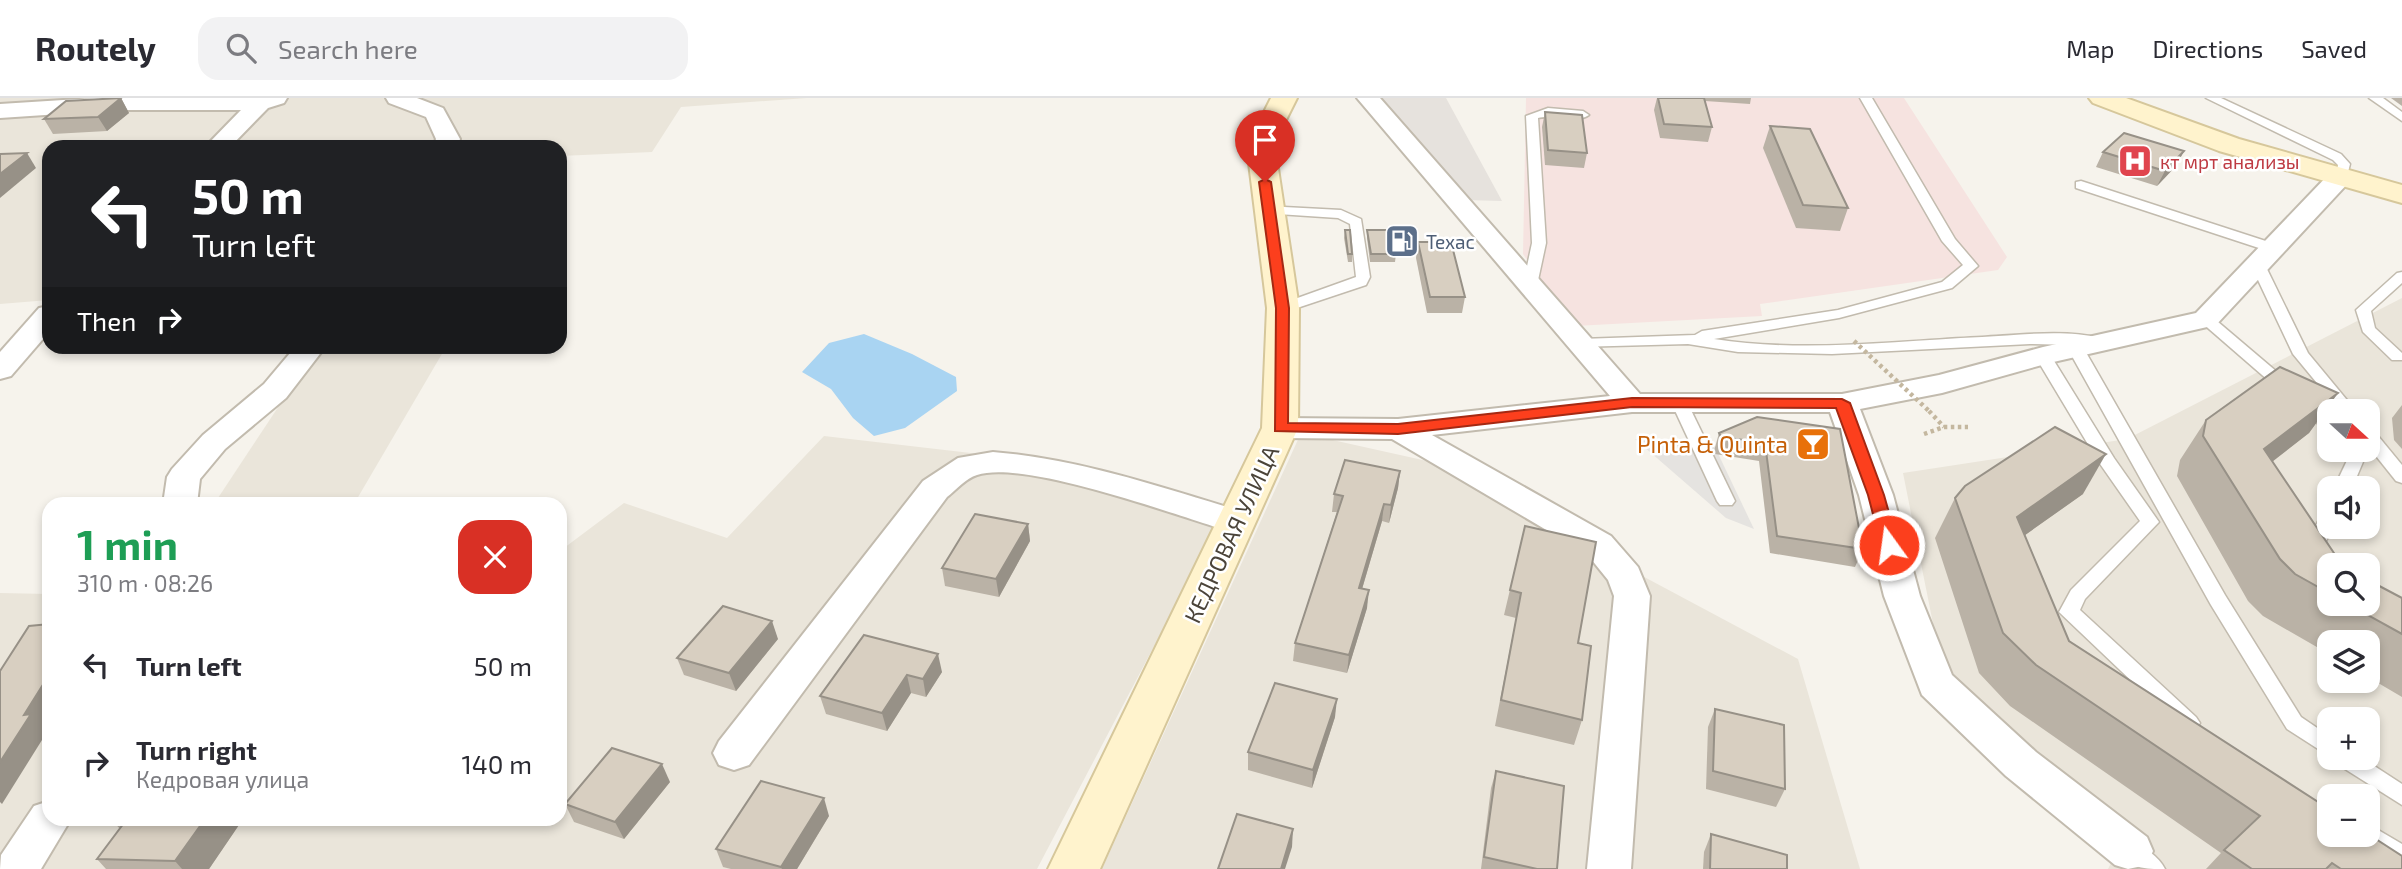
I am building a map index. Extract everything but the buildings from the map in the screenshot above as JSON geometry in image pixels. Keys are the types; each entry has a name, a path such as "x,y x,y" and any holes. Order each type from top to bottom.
{"street":[{"path":"397,98 435,113 448,140"},
{"name":"КЕДРОВАЯ УЛИЦА","path":"1074,869 1280,428 1283,396 1283,308 1267,210 1263,143 1284,98"},
{"path":"1367,98 1632,403"},
{"path":"2102,98 2229,145 2402,194"},
{"path":"0,111 38,103 268,100"},
{"path":"225,140 268,100"},
{"path":"0,133 38,103"},
{"path":"1280,428 1398,429 1632,403 1842,403 1942,384 2043,356 2206,319 2341,176"},
{"path":"0,370 42,322"},
{"path":"181,497 184,477 206,450 275,391 305,354"},
{"path":"1842,403 1876,495 1902,596 1936,684 2021,764 2142,860"},
{"path":"1398,429 1599,545 1625,576 1632,596 1609,869"},
{"path":"734,752 935,489 970,466 988,462 1035,466 1238,522"},
{"path":"17,869 45,826"}],"lane":[{"path":"1581,344 1688,339 1839,314 1947,285 1971,266 1949,241 1866,98"},
{"path":"2213,98 2337,157 2344,164 2341,176"},
{"path":"2375,98 2402,117"},
{"path":"1531,285 1539,243 1532,116 1548,112 1583,116"},
{"path":"2081,185 2265,256 2301,354 2338,399"},
{"path":"1267,210 1341,214 1356,222 1363,277 1361,282 1283,308"},
{"path":"2397,357 2368,329 2363,310 2402,276"},
{"path":"2206,319 2317,414"},
{"path":"1688,339 1738,347 1832,349 2030,339 2109,341"},
{"path":"2076,349 2218,600 2294,723 2317,739"},
{"path":"2043,356 2107,461 2150,522 2078,595 2069,612 2185,720 2208,734"},
{"path":"1680,404 1726,502"},
{"path":"2380,450 2402,477"},
{"path":"2317,558 2311,552 2318,539"},
{"path":"2363,770 2402,796"},
{"path":"2380,842 2402,856"}],"path":[{"path":"1854,341 1944,427"},
{"path":"1924,434 1944,427 1968,427"}],"shaded area":[{"path":"0,98 807,98 681,107 652,152 567,156 567,140 42,140 42,301 0,304"},
{"path":"1381,98 1446,98 1502,201 1464,200"},
{"path":"1526,98 1904,98 2007,257 1998,270 1760,304 1762,316 1575,326 1523,254"},
{"path":"2402,298 2402,869 2108,869 2114,857 1948,699 1903,473 2127,439"},
{"path":"313,354 442,354 358,497 219,497"},
{"path":"1301,433 1427,461 1798,659 1860,869 1102,869"},
{"path":"824,436 988,455 1226,509 1037,869 0,869 0,593 42,594 42,826 567,826 567,546 624,503 727,538"},
{"path":"1635,439 1713,443 1754,529 1726,518"}],"water":[{"path":"864,334 912,354 956,377 957,391 905,428 874,436 853,418 831,389 802,372 829,343"}],"place":[{"name":"кт мрт анализы","path":"2135,161"},
{"name":"Техас","path":"1402,241"},
{"name":"Pinta & Quinta","path":"1813,444"}],"route":[{"path":"1265,182 1283,308 1283,396 1280,428 1398,429 1632,403 1842,403 1876,495 1889,545"}]}
